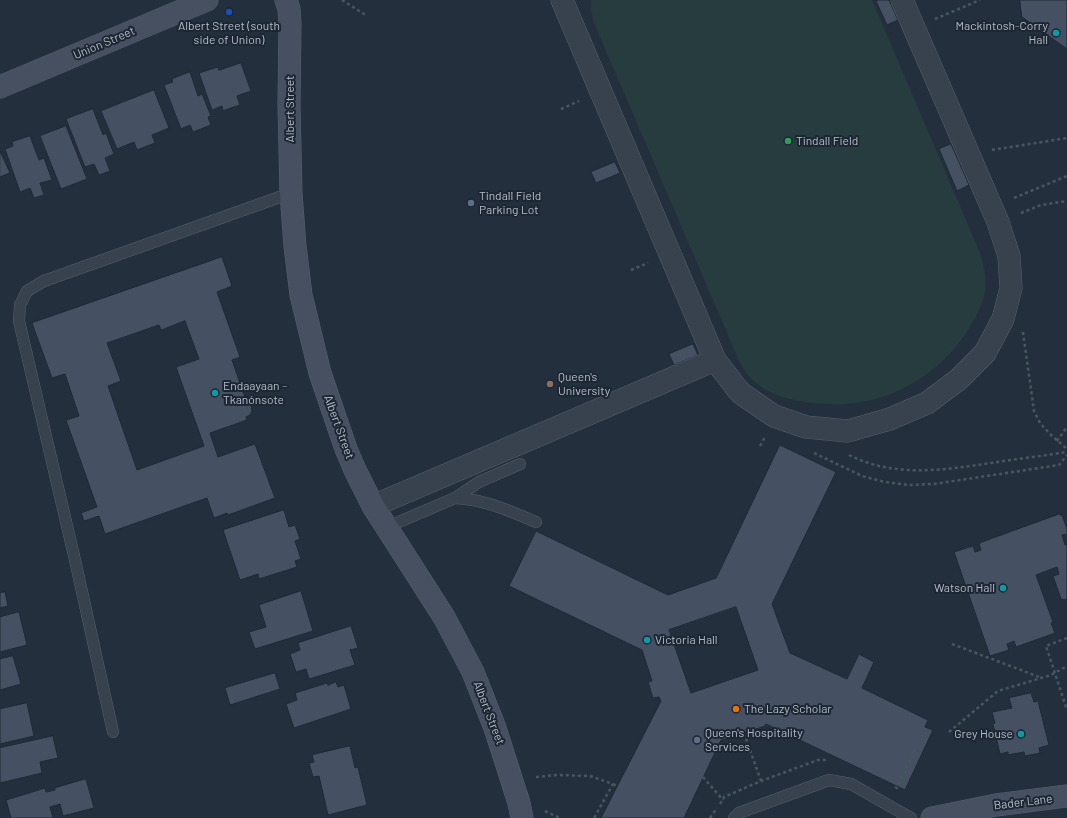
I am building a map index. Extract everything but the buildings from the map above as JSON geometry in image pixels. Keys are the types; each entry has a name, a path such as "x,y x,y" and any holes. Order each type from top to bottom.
{"main road":[{"name":"Union Street","path":"0,87 207,0"},
{"name":"Albert Street","path":"286,0 289,9 290,24 289,105 291,193 295,246 301,295 320,372 346,449 355,470 374,506 444,617 473,672 496,728 519,803 531,813"},
{"name":"Bader Lane","path":"932,818 996,804 1067,796"}],"street":[{"path":"562,0 715,360 738,390 774,416 806,427 848,431 890,419 927,403 959,379 984,353 1003,319 1011,288 1009,256 995,215 902,0"},
{"path":"374,506 715,360"}],"lane":[{"path":"113,732 75,560 19,321 20,305 27,291 44,281 291,193"},
{"path":"387,527 455,498 479,482 520,464"},
{"path":"455,498 472,499 498,506 536,522"},
{"path":"734,818 739,813 829,780 851,784 911,818"}],"path":[{"path":"342,0 367,16"},
{"path":"915,28 980,0"},
{"path":"968,153 1067,138"},
{"path":"995,215 1067,176"},
{"path":"995,215 1067,201"},
{"path":"1008,301 1021,316 1034,410 1040,424 1067,450"},
{"path":"1057,441 1067,427"},
{"path":"808,450 862,476 885,482 908,485 934,484 1059,465 1067,455"},
{"path":"847,454 860,461 892,469 923,471 954,469 1067,450"},
{"path":"1067,638 1046,646 1067,710"},
{"path":"952,644 1042,678"},
{"path":"949,732 998,691 1042,678 1067,666"},
{"path":"744,733 761,781"},
{"path":"531,777 557,775 590,776 617,786"},
{"path":"703,777 723,800"},
{"path":"594,818 613,784"},
{"path":"531,813 560,818"}],"green space":[{"name":"Tindall Field","path":"591,0 872,0 980,253 984,267 986,287 978,313 950,354 922,378 906,387 873,400 855,403 815,403 787,398 768,391 752,380 743,368 737,356 594,23"}],"place":[{"name":"Albert Street (south side of Union)","path":"229,12"},
{"name":"Mackintosh-Corry Hall","path":"1056,33"},
{"name":"Tindall Field","path":"788,141"},
{"name":"Tindall Field Parking Lot","path":"471,203"},
{"name":"Queen's University","path":"550,384"},
{"name":"Endaayaan – Tkanónsote","path":"215,393"},
{"name":"Watson Hall","path":"1003,588"},
{"name":"Victoria Hall","path":"647,640"},
{"name":"The Lazy Scholar","path":"736,709"},
{"name":"Grey House","path":"1021,734"},
{"name":"Queen's Hospitality Services","path":"697,740"}]}
